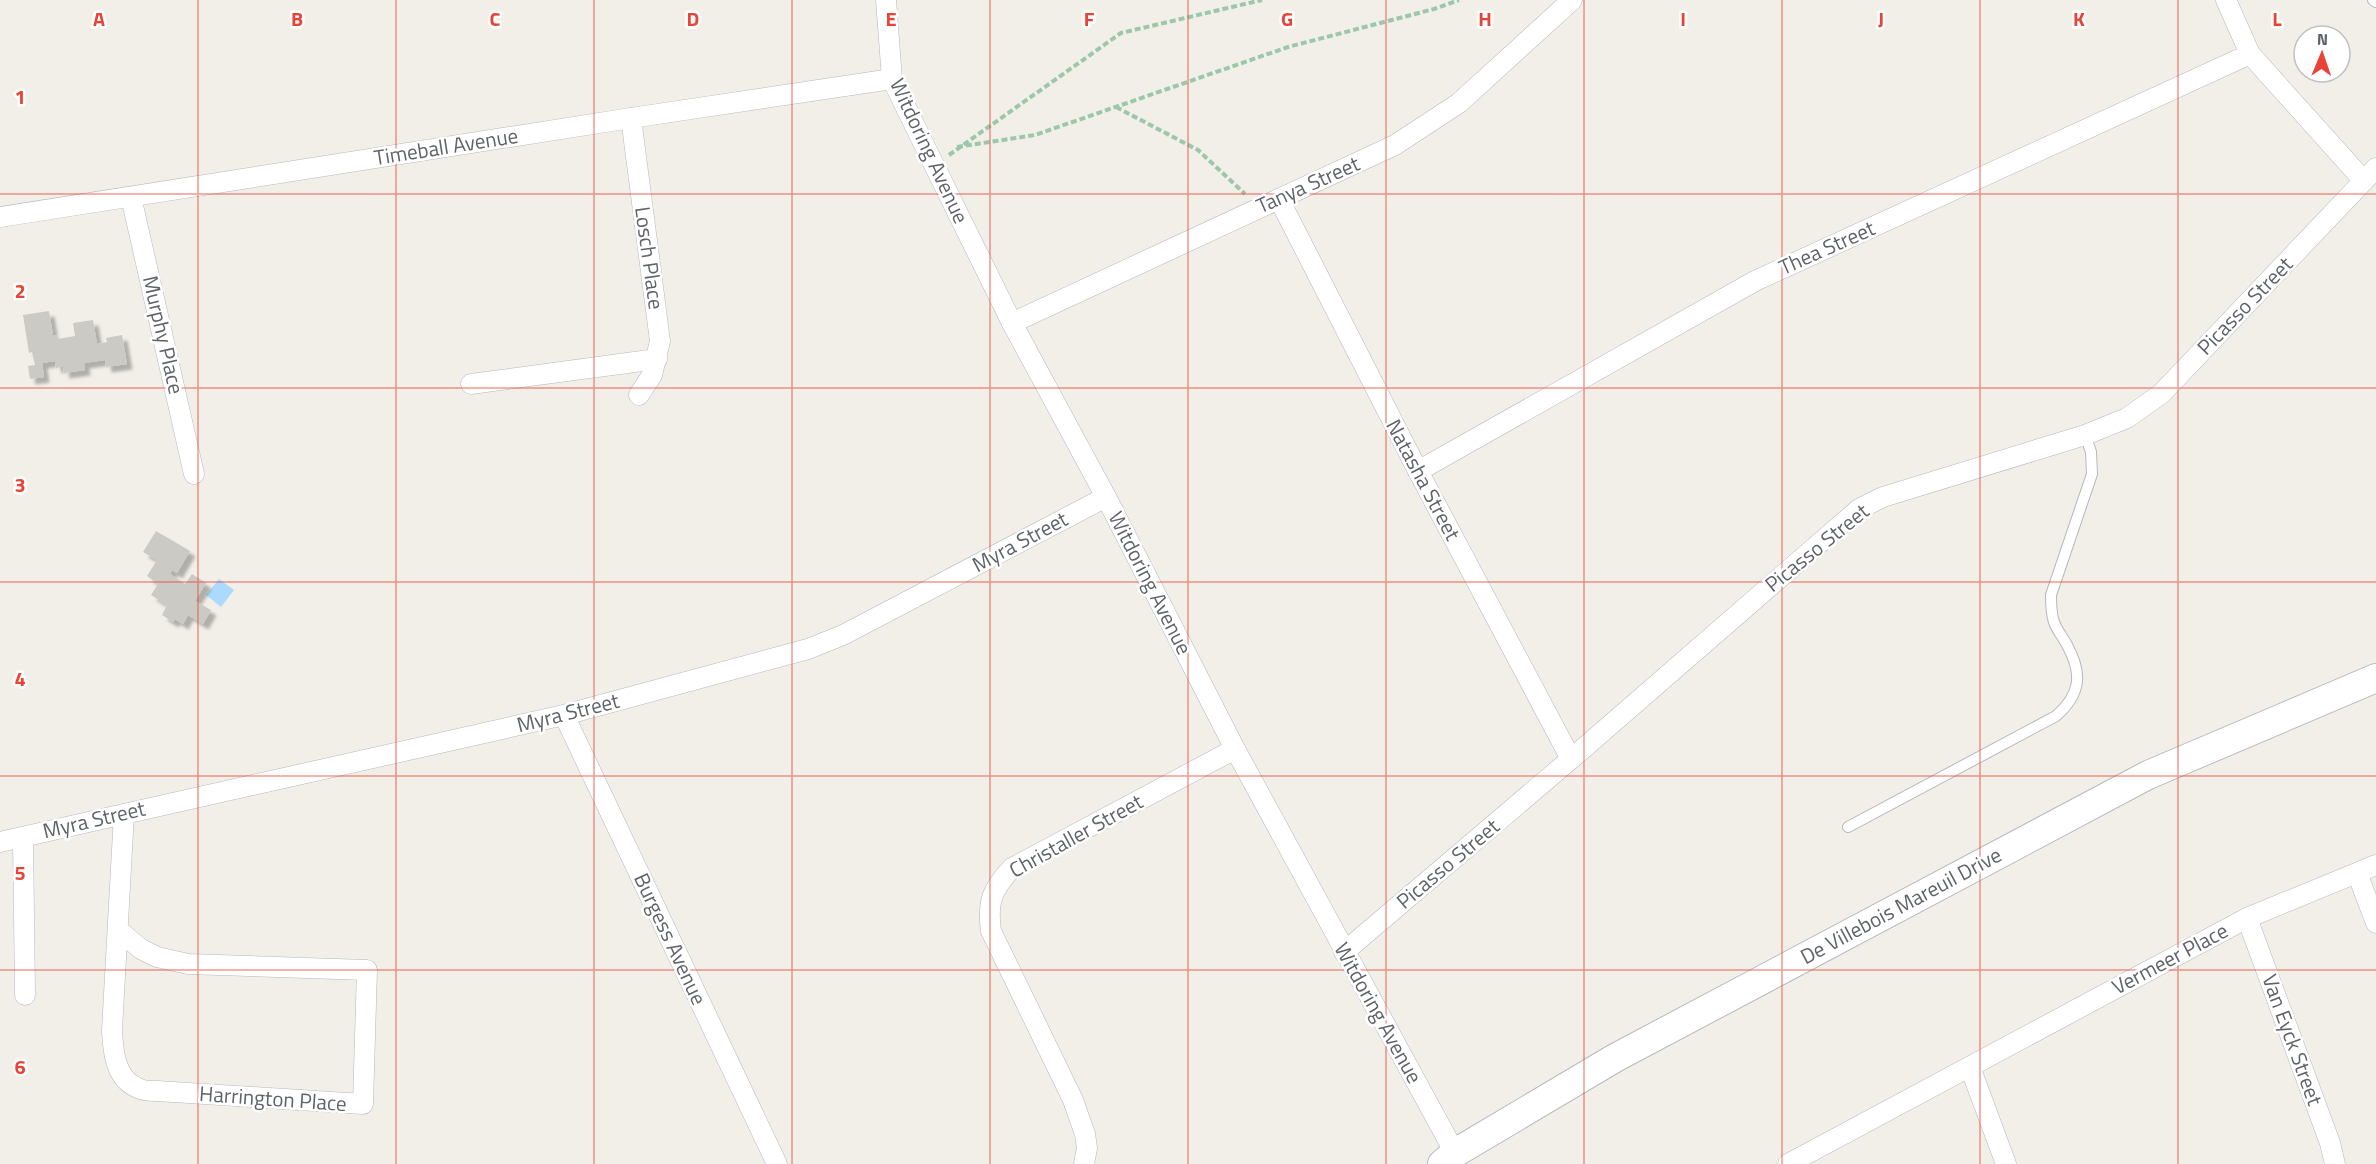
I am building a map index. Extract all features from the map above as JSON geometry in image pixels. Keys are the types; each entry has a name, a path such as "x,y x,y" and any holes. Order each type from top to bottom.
{"main road":[{"name":"De Villebois Mareuil Drive","path":"1448,1159 1615,1058 2148,775 2376,678"}],"street":[{"name":"Witdoring Avenue","path":"886,0 892,79 1012,322 1344,952 1448,1159"},
{"name":"Tanya Street","path":"1012,322 1395,146 1459,103 1572,0"},
{"path":"2226,0 2250,54 2370,174"},
{"name":"Thea Street","path":"1418,471 1755,280 2250,54"},
{"name":"Timeball Avenue","path":"0,217 892,79"},
{"name":"Losch Place","path":"631,118 660,341 652,375 639,395"},
{"name":"Picasso Street","path":"1344,952 1571,759 1805,553 1859,509 1883,497 2085,435 2127,418 2161,394 2370,174"},
{"name":"Murphy Place","path":"131,197 194,474"},
{"name":"Natasha Street","path":"1279,199 1418,471 1571,759"},
{"path":"471,384 657,359"},
{"name":"Myra Street","path":"0,842 124,822 564,715 808,650 843,635 1106,497"},
{"name":"Burgess Avenue","path":"564,715 777,1164"},
{"name":"Christaller Street","path":"1084,1164 1087,1148 1085,1134 1073,1100 991,932 988,914 996,884 1012,868 1235,749"},
{"name":"Harrington Place","path":"118,930 141,949 157,957 188,964 367,970 363,1104 137,1088 122,1076 113,1054 112,1030 124,822"},
{"path":"23,837 26,995"},
{"name":"Vermeer Place","path":"1788,1164 2247,918 2376,865"},
{"path":"2357,873 2376,924"},
{"name":"Van Eyck Street","path":"2247,918 2330,1143 2335,1164"},
{"path":"1970,1066 2006,1164"}],"lane":[{"path":"1848,827 2056,716 2075,696 2078,669 2069,647 2055,624 2051,609 2051,595 2092,474 2091,452 2085,435"}],"path":[{"path":"935,167 957,147 1121,33 1262,0"},
{"path":"957,147 1035,135 1288,47 1434,9 1459,0"},
{"path":"1115,107 1198,150 1244,192 1254,209"}],"water":[{"path":"219,579 234,590 221,607 206,595"}],"building":[{"path":"49,311 53,335 57,335 58,339 75,336 73,323 93,320 97,344 107,342 106,338 122,335 127,364 106,367 105,360 84,363 85,370 64,373 63,366 56,368 55,361 42,363 44,377 30,379 28,366 35,365 32,352 29,353 23,315"},
{"path":"156,531 190,551 177,573 172,570 170,574 185,584 192,574 206,583 195,601 211,610 203,624 188,615 183,624 175,619 173,622 162,615 167,605 151,595 158,584 147,576 157,560 143,552"}]}
